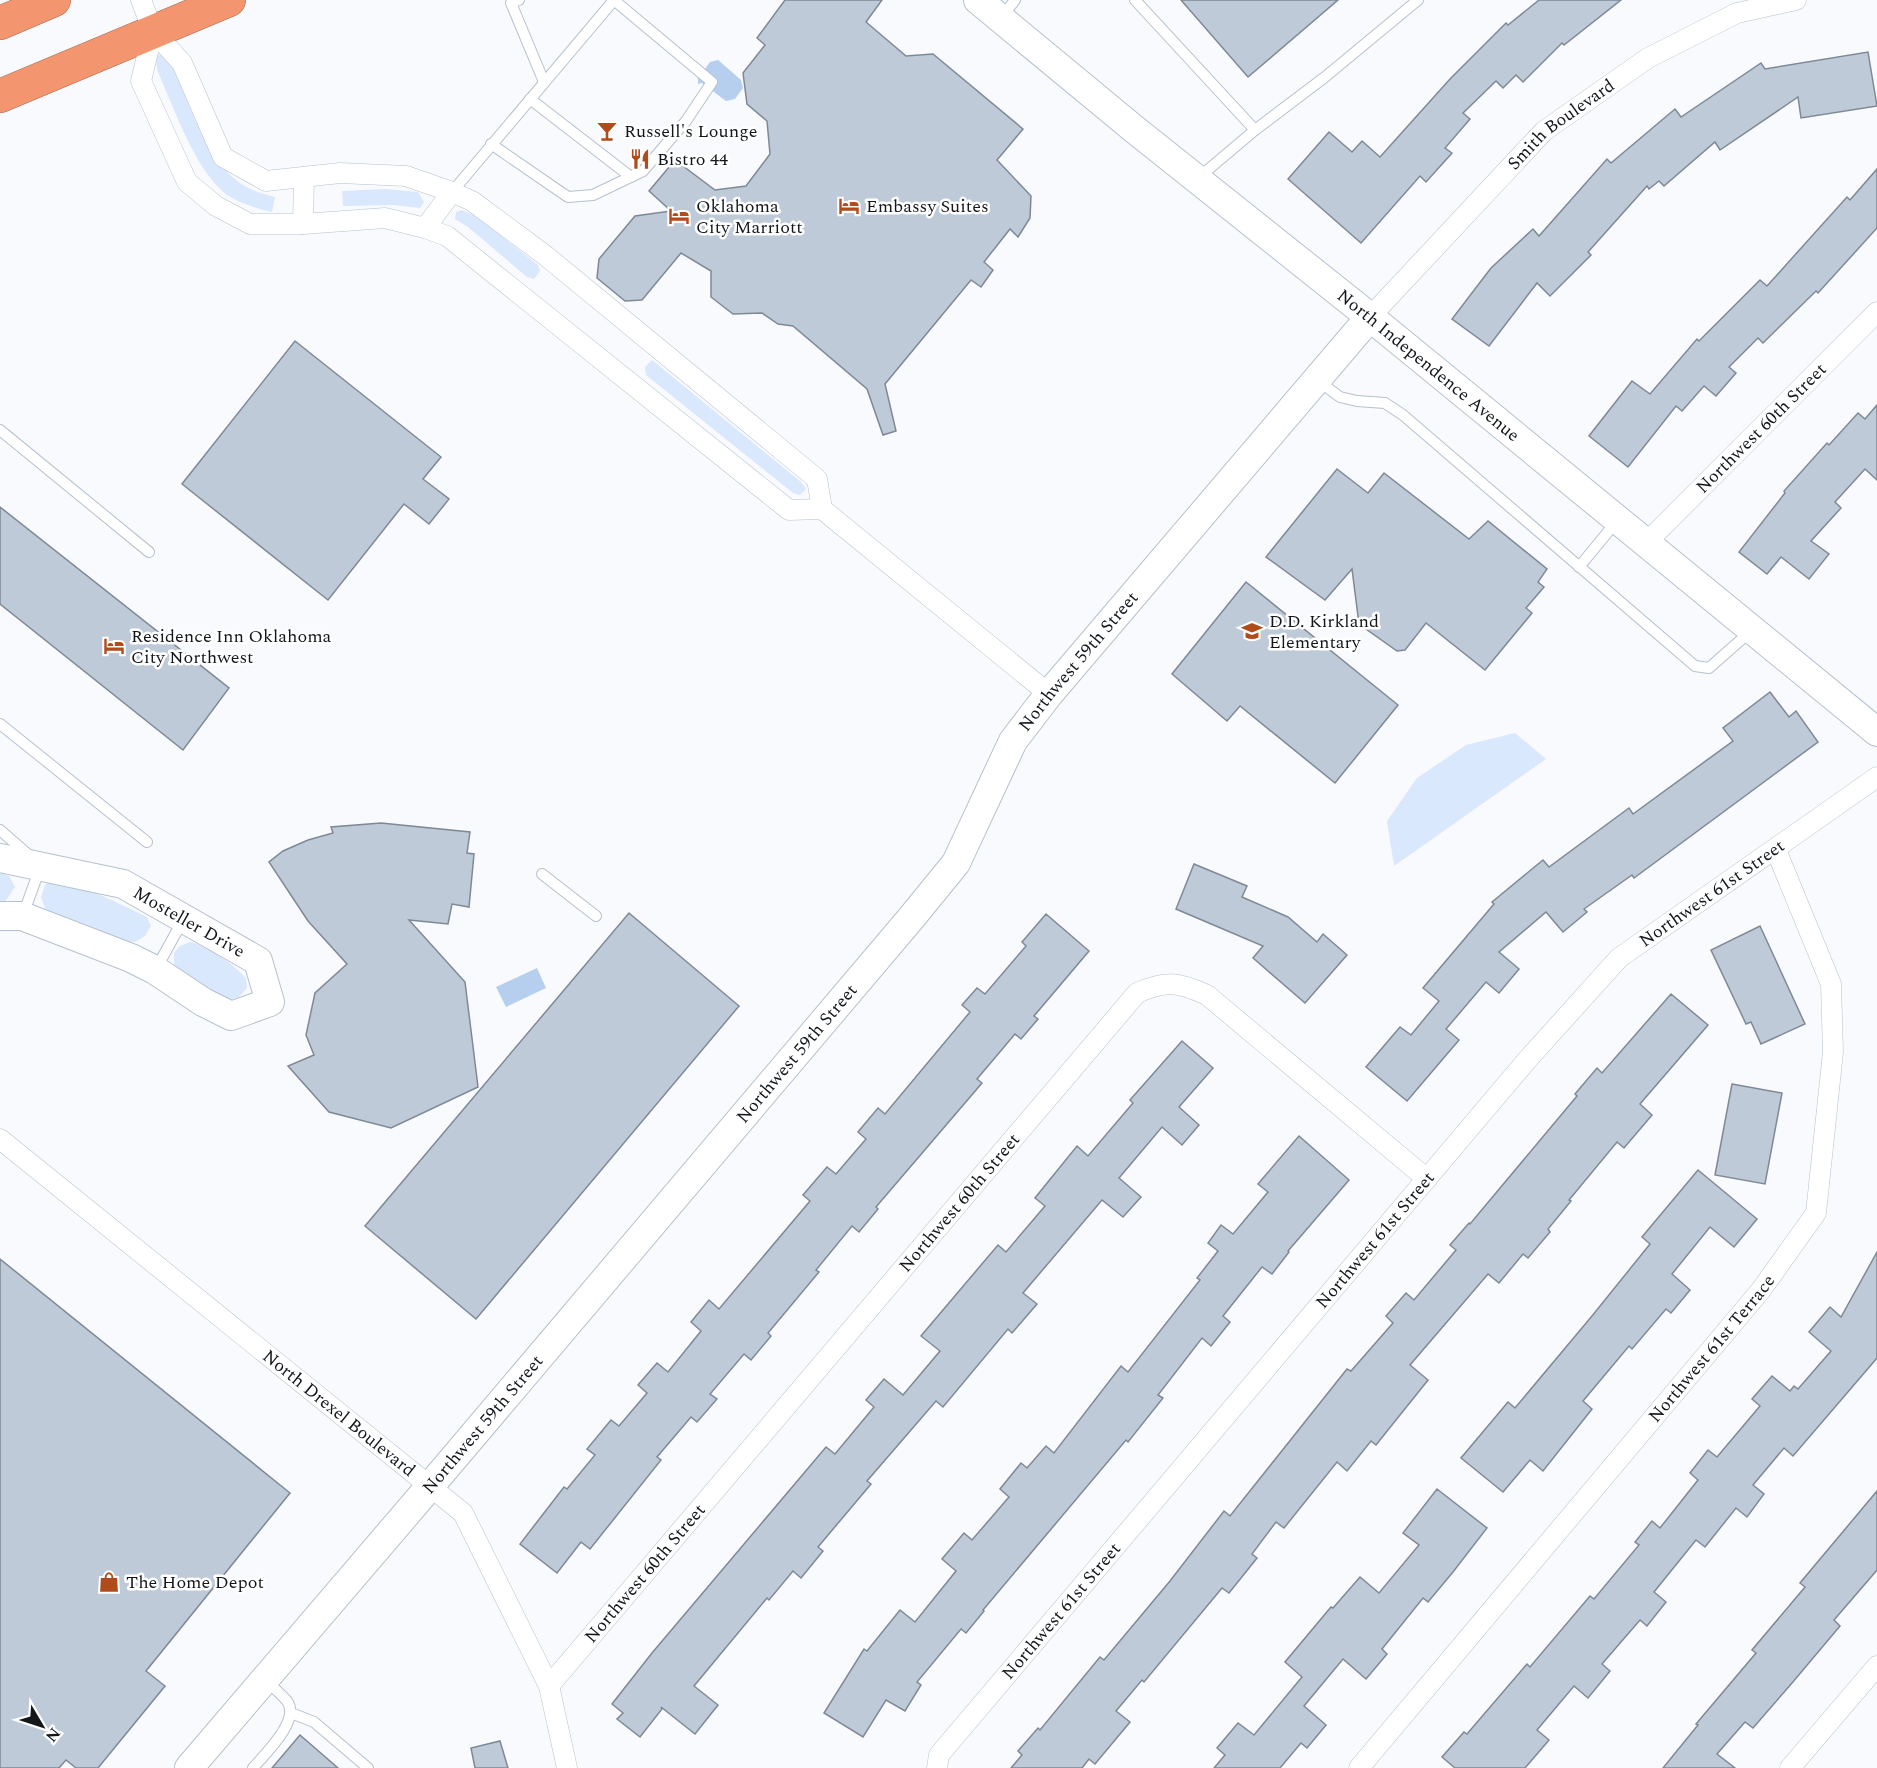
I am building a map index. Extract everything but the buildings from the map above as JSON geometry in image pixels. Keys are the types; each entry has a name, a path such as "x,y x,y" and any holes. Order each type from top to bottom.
{"highway":[{"path":"0,23 54,0"},
{"path":"0,96 229,0"}],"street":[{"path":"141,0 153,31 182,63 223,157 266,181 340,173 406,176 472,201 546,256 817,479 822,509"},
{"name":"North Independence Avenue","path":"978,0 1008,9 1197,179 1370,317 1877,732"},
{"name":"Smith Boulevard","path":"1370,317 1544,131 1648,58 1737,13 1796,0"},
{"path":"153,31 141,81 187,182 216,206 250,224 303,224 385,218 447,236 789,510 822,509 1049,694"},
{"path":"303,224 304,177"},
{"path":"425,228 452,192"},
{"name":"Northwest 60th Street","path":"1645,544 1877,312"},
{"name":"Northwest 59th Street","path":"195,1766 264,1679 431,1485 956,863 1013,741 1049,694 1370,317"},
{"name":"Northwest 61st Street","path":"937,1768 939,1755 1528,1059 1619,958 1877,777"},
{"name":"Northwest 61st Terrace","path":"1359,1768 1761,1290 1816,1213 1833,1052 1831,984 1776,850"},
{"name":"Mosteller Drive","path":"0,858 123,884 258,961 270,1002 231,1016 203,1002 155,970 111,949 11,916"},
{"name":"Northwest 60th Street","path":"549,1686 1137,993 1154,986 1171,983 1187,986 1207,995 1427,1179"},
{"name":"North Drexel Boulevard","path":"0,1139 463,1513 549,1686 567,1768"},
{"path":"1790,1768 1877,1666"}],"lane":[{"path":"452,192 491,144 615,0 712,82 686,121 643,171 593,195 568,197 491,144"},
{"path":"1135,0 1255,130"},
{"path":"1197,179 1418,0"},
{"path":"513,1 544,82"},
{"path":"530,99 631,177"},
{"path":"1317,379 1340,397 1385,404 1403,415 1695,666 1709,668 1752,630"},
{"path":"0,430 149,552"},
{"path":"1579,567 1617,521"},
{"path":"0,724 147,842"},
{"path":"0,830 40,866 11,916"},
{"path":"543,874 596,916"},
{"path":"155,970 183,920"},
{"path":"253,1768 286,1727 291,1713 288,1702 264,1679"},
{"path":"291,1713 314,1722 368,1768"}],"shaded area":[{"path":"166,53 170,56 192,112 211,150 237,181 253,190 275,197 272,212 252,207 232,198 208,175 188,140 157,70 156,55"},
{"path":"718,60 741,80 743,88 735,99 726,101 702,83 698,84 698,74 702,73 710,62"},
{"path":"386,189 418,192 424,202 420,208 393,205 343,206 342,191"},
{"path":"462,210 476,216 538,265 540,271 534,279 527,277 468,227 455,219 456,212"},
{"path":"652,360 801,482 806,489 800,495 793,493 646,375 645,367"},
{"path":"1515,733 1546,759 1394,866 1387,821 1417,778 1466,745"},
{"path":"0,873 9,876 15,887 5,902 0,903"},
{"path":"55,879 66,879 137,912 147,917 151,926 145,936 135,942 122,941 85,924 46,911 41,897 45,885"},
{"path":"190,942 220,956 246,978 247,988 239,997 229,1001 181,974 174,966 174,953 180,946"},
{"path":"537,968 546,988 506,1007 496,987"}],"place":[{"name":"Russell's Lounge","path":"607,131"},
{"name":"Bistro 44","path":"640,159"},
{"name":"Embassy Suites","path":"849,206"},
{"name":"Oklahoma City Marriott","path":"679,216"},
{"name":"D.D. Kirkland Elementary","path":"1252,631"},
{"name":"Residence Inn Oklahoma City Northwest","path":"114,646"},
{"name":"The Home Depot","path":"109,1582"}]}
